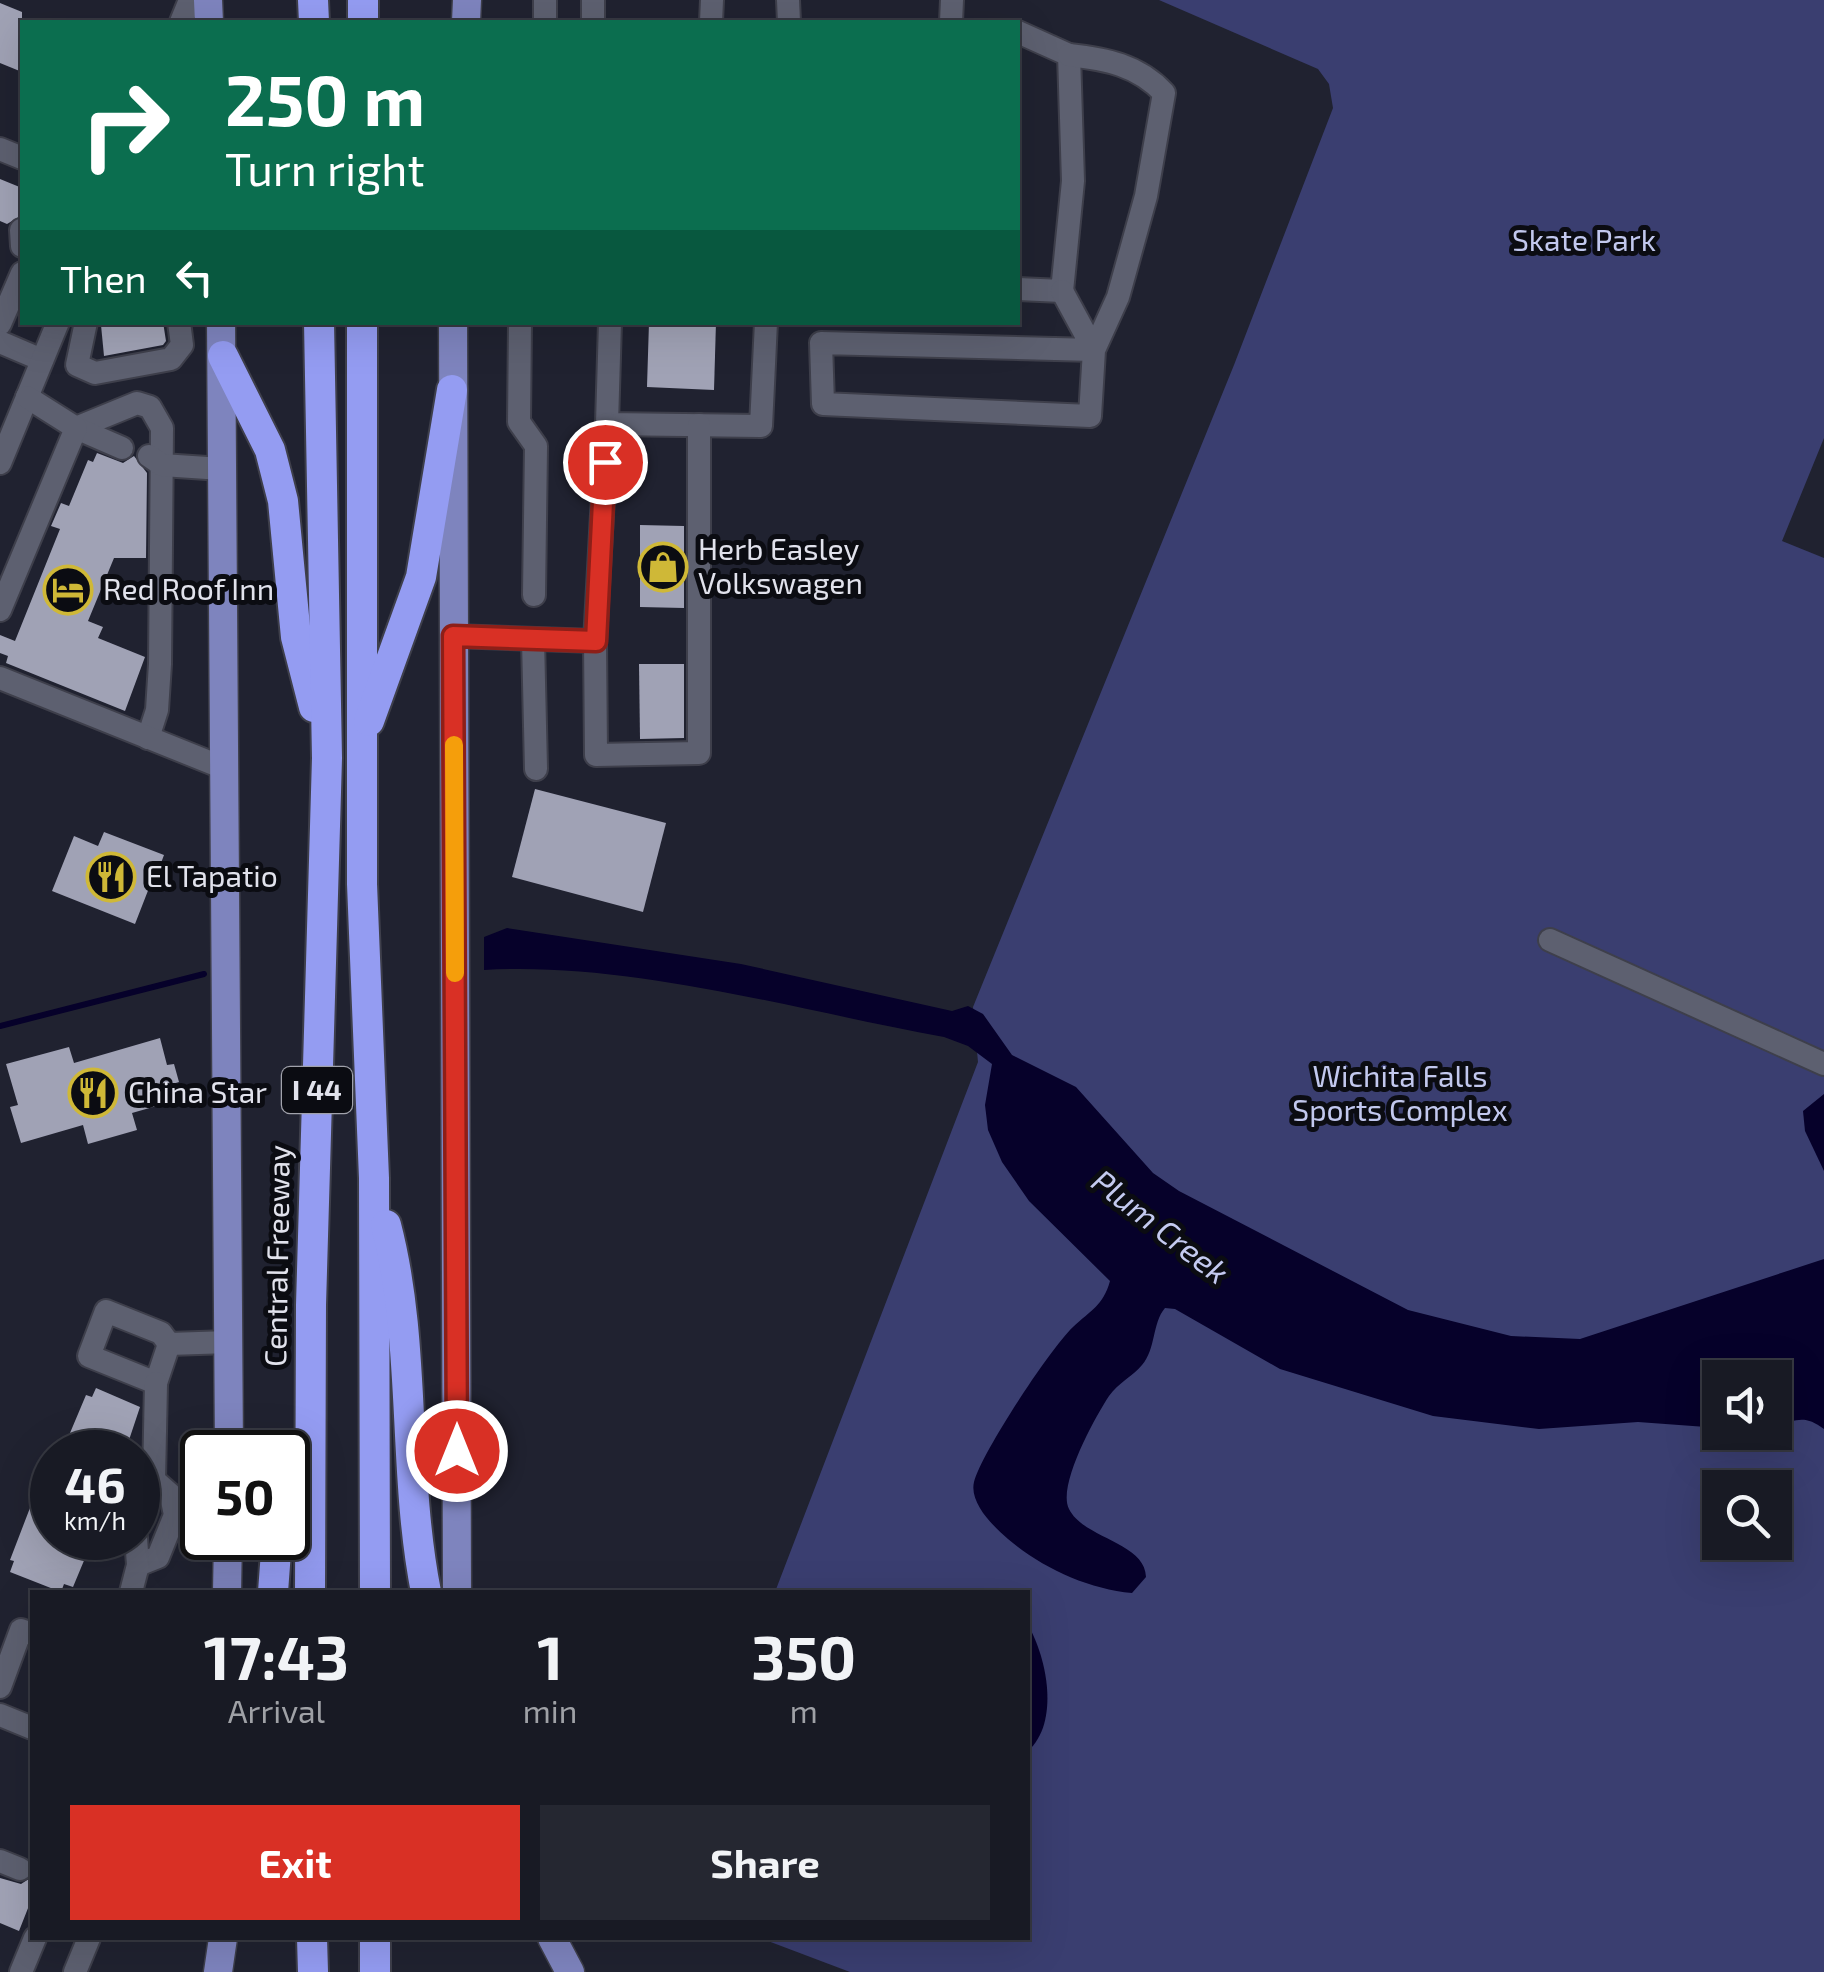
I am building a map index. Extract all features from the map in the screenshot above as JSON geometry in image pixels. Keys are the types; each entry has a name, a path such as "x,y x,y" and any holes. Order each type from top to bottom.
{"highway":[{"name":"Central Freeway","path":"310,1590 309,1422 327,758 319,325"},
{"name":"I 44","path":"362,325 362,884 374,1178 375,1590"},
{"path":"222,356 270,450 283,501 296,637 327,758"},
{"path":"362,743 421,577 452,390"},
{"path":"374,1178 402,1288 404,1385 426,1590"},
{"path":"306,1430 309,1422"},
{"path":"272,1590 276,1560"},
{"path":"312,1940 313,1972"},
{"path":"375,1940 375,1972"}],"main road":[{"name":"Central Freeway","path":"221,325 229,1430"},
{"path":"453,325 457,1590"},
{"path":"227,1590 228,1560"},
{"path":"218,1972 224,1940"},
{"path":"553,1940 570,1972"}],"street":[{"path":"1020,33 1068,55 1101,58 1146,74 1164,93 1146,196 1118,297 1094,350 1090,416 823,404 821,343 1094,350"},
{"path":"1068,55 1073,181 1062,291 1094,350"},
{"path":"0,324 20,277"},
{"path":"1020,290 1062,291"},
{"path":"0,463 57,325"},
{"path":"85,325 77,365 96,373 171,359 182,345 179,325"},
{"path":"520,325 518,422 536,446 534,594"},
{"path":"610,325 596,641 596,755 699,753 699,425"},
{"path":"607,424 761,426 766,325"},
{"path":"0,342 42,360"},
{"path":"27,397 76,428 122,448"},
{"path":"0,610 76,428 137,403 150,408 162,428 155,460 160,664 157,710 148,738"},
{"path":"155,460 222,468"},
{"path":"453,636 596,641"},
{"path":"533,639 536,769"},
{"path":"0,678 224,768"},
{"path":"1550,940 1824,1064"},
{"path":"138,1565 158,1557 174,1515 171,1494 151,1490 156,1383 168,1344 161,1333 106,1311 88,1356 156,1383"},
{"path":"168,1344 229,1342"},
{"path":"132,1590 138,1560"},
{"path":"0,1688 21,1630 30,1633"},
{"path":"0,1715 30,1727"},
{"path":"21,1972 33,1940"},
{"path":"76,1972 88,1940"}],"green space":[{"name":"Wichita Falls Sports Complex","path":"1159,0 1824,0 1824,438 1782,541 1824,558 1824,1972 850,1972 765,1940 1030,1940 1030,1590 776,1590 978,1062 973,1007 1234,365 1333,108 1329,84 1318,69"}],"water":[{"path":"507,928 741,964 952,1011 968,1006 983,1014 1012,1055 1076,1087 1153,1173 1179,1191 1408,1310 1511,1336 1580,1339 1824,1259 1824,1429 1811,1422 1792,1421 1792,1360 1702,1360 1702,1427 1638,1422 1539,1429 1433,1416 1280,1369 1175,1309 1165,1308 1146,1359 1109,1396 1087,1435 1073,1469 1067,1498 1077,1519 1136,1556 1146,1577 1132,1593 1082,1582 1051,1568 1008,1539 984,1514 973,1490 990,1448 1018,1402 1062,1339 1100,1302 1110,1281 1029,1201 1002,1162 988,1130 985,1105 992,1064 968,1046 944,1037 715,990 597,973 484,970 484,937"},
{"path":"1824,1094 1824,1171 1805,1131 1803,1111"},
{"path":"1030,1629 1041,1655 1047,1690 1044,1724 1030,1749"}],"building":[{"path":"0,3 22,12 22,20 20,71 0,63"},
{"path":"0,179 20,187 20,216 7,224 0,221"},
{"path":"101,325 163,325 163,345 104,356"},
{"path":"649,325 716,325 714,390 647,387"},
{"name":"Red Roof Inn","path":"97,453 123,463 134,456 147,473 146,558 114,558 88,621 103,627 98,638 145,657 125,711 6,663 8,656 0,653 0,635 15,641 60,529 51,526 61,503 69,506 88,460 93,462"},
{"name":"Herb Easley Volkswagen","path":"640,525 684,526 684,608 640,607"},
{"name":"Herb Easley Volkswagen","path":"639,664 684,664 684,738 640,739"},
{"path":"535,789 666,823 643,912 512,877"},
{"name":"El Tapatio","path":"104,832 164,855 161,863 169,865 158,892 149,888 135,924 52,891 74,836 98,846"},
{"name":"China Star","path":"160,1038 167,1065 174,1064 179,1082 169,1085 174,1101 132,1113 137,1130 88,1144 83,1125 21,1143 10,1107 18,1105 6,1064 69,1047 74,1063"},
{"path":"96,1388 140,1407 132,1430 71,1430 86,1395 92,1397"},
{"path":"30,1508 30,1560 84,1560 73,1587 64,1584 62,1590 10,1572 14,1561 10,1560"},
{"path":"0,1878 21,1884 30,1878 30,1903 19,1931 0,1923"}],"waterway":[{"name":"Plum Creek","path":"0,1026 204,974"}],"slow traffic":[{"path":"454,745 455,973"}],"place":[{"name":"Herb Easley Volkswagen","path":"663,567"},
{"name":"Red Roof Inn","path":"68,590"},
{"name":"El Tapatio","path":"111,877"},
{"name":"China Star","path":"93,1093"}],"route":[{"path":"457,1451 453,636 596,641 605,462"}],"park label":[{"name":"Skate Park","path":"1584,241"}]}
